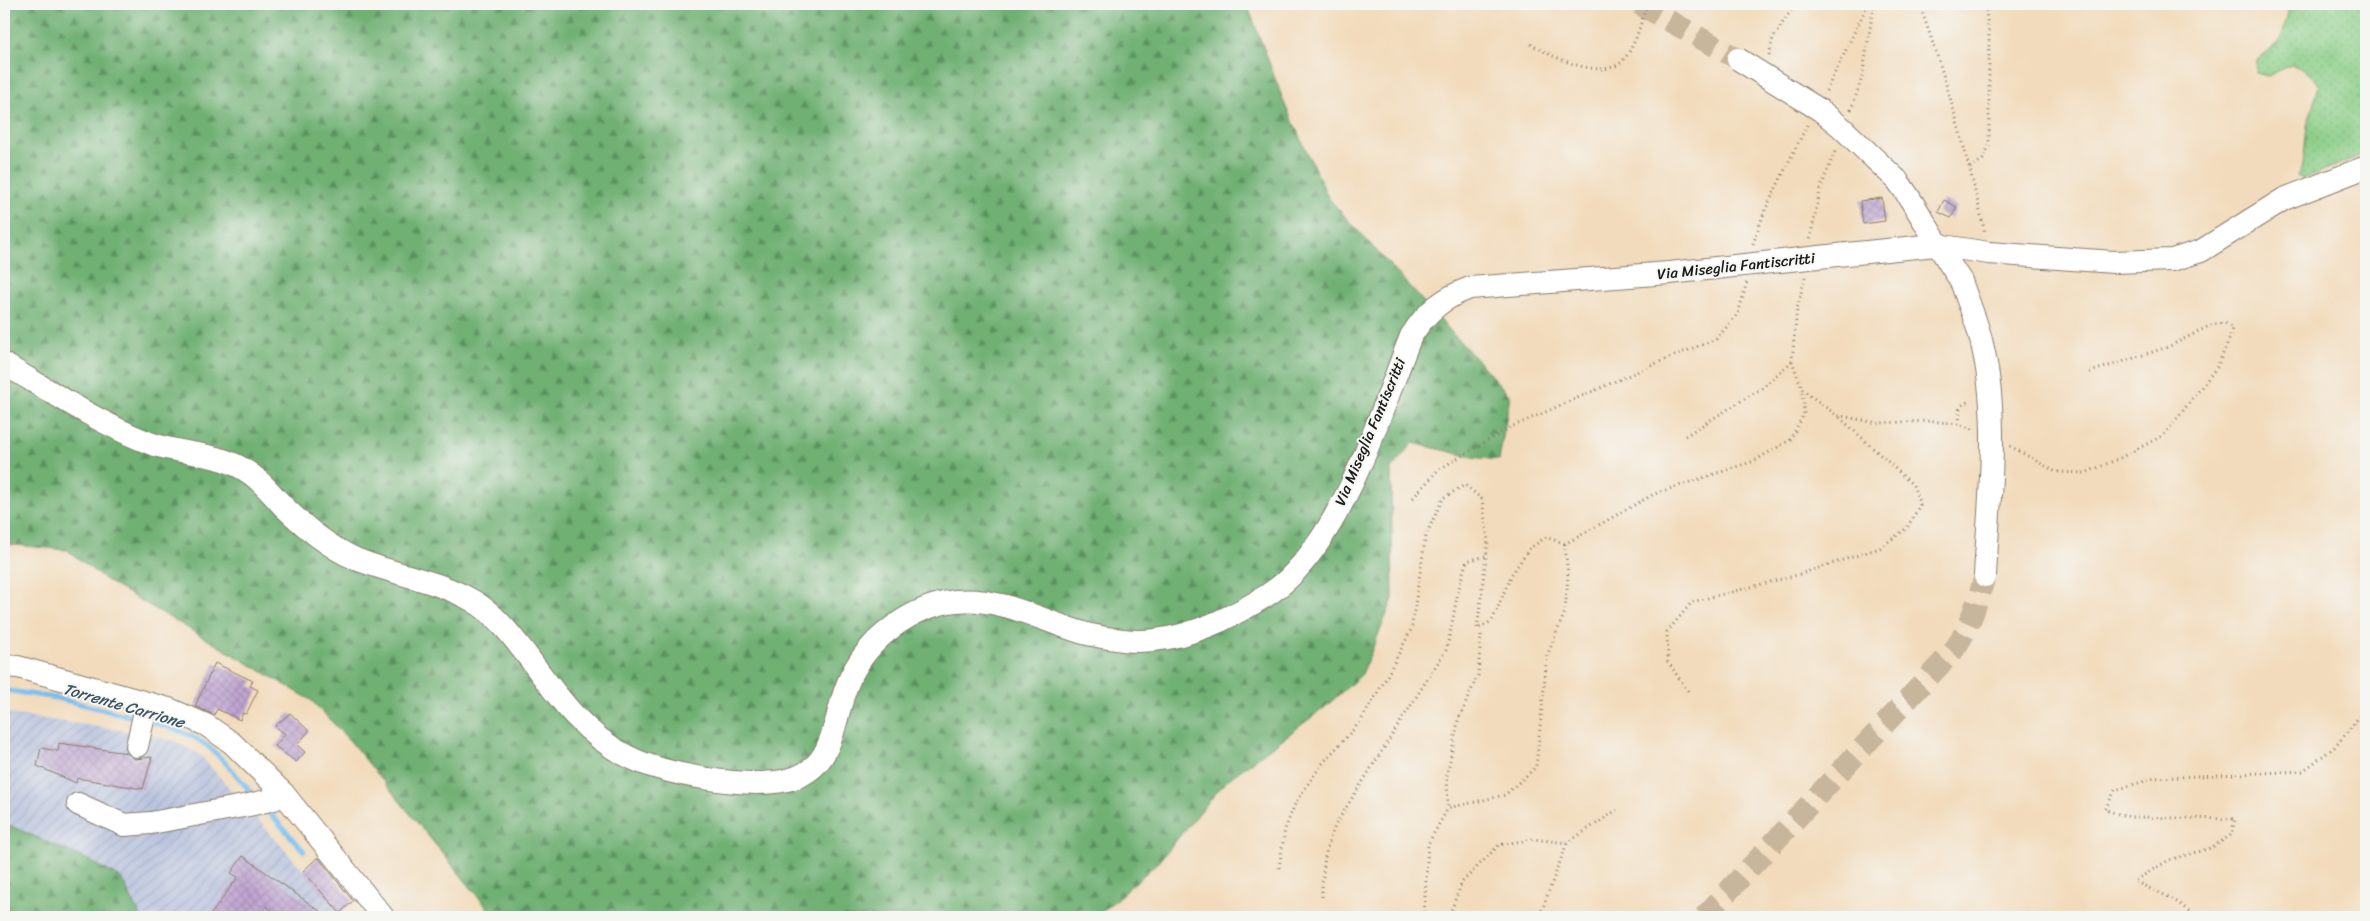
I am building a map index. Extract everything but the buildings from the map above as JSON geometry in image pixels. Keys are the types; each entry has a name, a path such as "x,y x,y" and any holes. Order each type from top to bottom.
{"street":[{"path":"1738,60 1841,127 1897,180 1916,205 1936,245 1961,282 1980,336 1989,392 1992,431 1985,576"},
{"name":"Via Miseglia Fantiscritti","path":"4,364 70,402 152,444 229,461 246,470 326,544 349,555 449,588 480,605 505,627 561,701 585,726 602,742 630,758 659,768 722,781 788,780 811,770 825,755 848,683 862,656 884,635 910,616 936,604 962,600 990,603 1090,635 1130,641 1191,634 1232,615 1287,580 1320,540 1351,486 1411,336 1422,319 1436,304 1451,295 1470,288 1669,273 1936,245 1989,253 2114,262 2172,260 2202,251 2284,199 2366,167"},
{"path":"4,666 18,668 146,707 168,709 206,725 232,743 383,917"},
{"path":"138,740 146,707"},
{"path":"78,804 124,825 151,823 249,805 279,796"}],"path":[{"path":"1595,4 1628,8 1639,4"},
{"path":"1531,44 1545,53 1596,70 1620,63 1632,46 1647,4"},
{"path":"1768,78 1768,58 1773,38 1795,4"},
{"path":"1849,117 1862,78 1874,4"},
{"path":"1919,4 1937,51 1970,168 1989,253"},
{"path":"1970,168 1984,159 1989,146 1989,33 1985,4"},
{"path":"1809,242 1820,190 1837,146"},
{"path":"1279,868 1285,829 1296,802 1321,766 1360,722 1384,682 1411,630 1426,535 1443,498 1465,485 1482,499 1488,541 1477,629 1492,621 1512,574 1529,549 1546,537 1565,544 1654,494 1754,461 1790,440 1804,414 1802,389 1792,362 1797,309 1807,269"},
{"path":"2003,442 2056,472 2085,472 2118,459 2164,435 2217,368 2232,328 2225,323 2213,324 2168,348 2087,372"},
{"path":"1685,436 1762,388 1792,362"},
{"path":"1688,691 1668,662 1667,632 1692,602 1794,576 1880,548 1907,528 1920,505 1913,484 1836,415 1802,389"},
{"path":"1836,415 1877,423 1929,421 1959,424 1977,430"},
{"path":"1448,808 1504,795 1536,766 1547,656 1565,612 1568,576 1565,544"},
{"path":"1322,897 1322,871 1328,840 1337,822 1446,650 1453,625 1458,584 1467,562 1486,556"},
{"path":"1424,917 1428,844 1448,808 1447,775 1458,721 1478,675 1480,635"},
{"path":"2197,917 2172,899 2134,881 2169,860 2211,848 2232,835 2235,819 2130,817 2105,810 2115,790 2156,778 2303,771 2336,746 2366,708"},
{"path":"1540,914 1566,843 1617,810"},
{"path":"1445,917 1451,911 1462,882 1499,845 1533,839 1566,843"}],"shaded area":[{"path":"4,713 126,731 174,741 200,755 345,917 141,917 121,878 88,860 4,823"}],"green space":[{"path":"4,4 1247,4 1285,105 1329,199 1510,396 1499,460 1472,457 1413,443 1391,469 1393,599 1362,674 1324,708 1226,781 1157,863 1103,911 1102,917 495,917 351,742 311,700 107,581 67,550 4,544"},
{"path":"2290,4 2366,4 2366,153 2303,179 2297,176 2303,165 2307,126 2319,86 2307,72 2291,65 2268,76 2256,73 2257,60 2278,43 2283,33"},
{"path":"4,823 88,860 121,878 141,917 4,917"}],"waterway":[{"name":"Torrente Carrione","path":"4,690 56,698 138,718"},
{"name":"Torrente Carrione","path":"148,721 188,734 200,741 229,767 255,797"},
{"path":"264,807 304,851"}],"tunnel":[{"path":"1639,4 1738,59"},
{"path":"1704,917 1953,651 1968,624 1985,576"}]}
